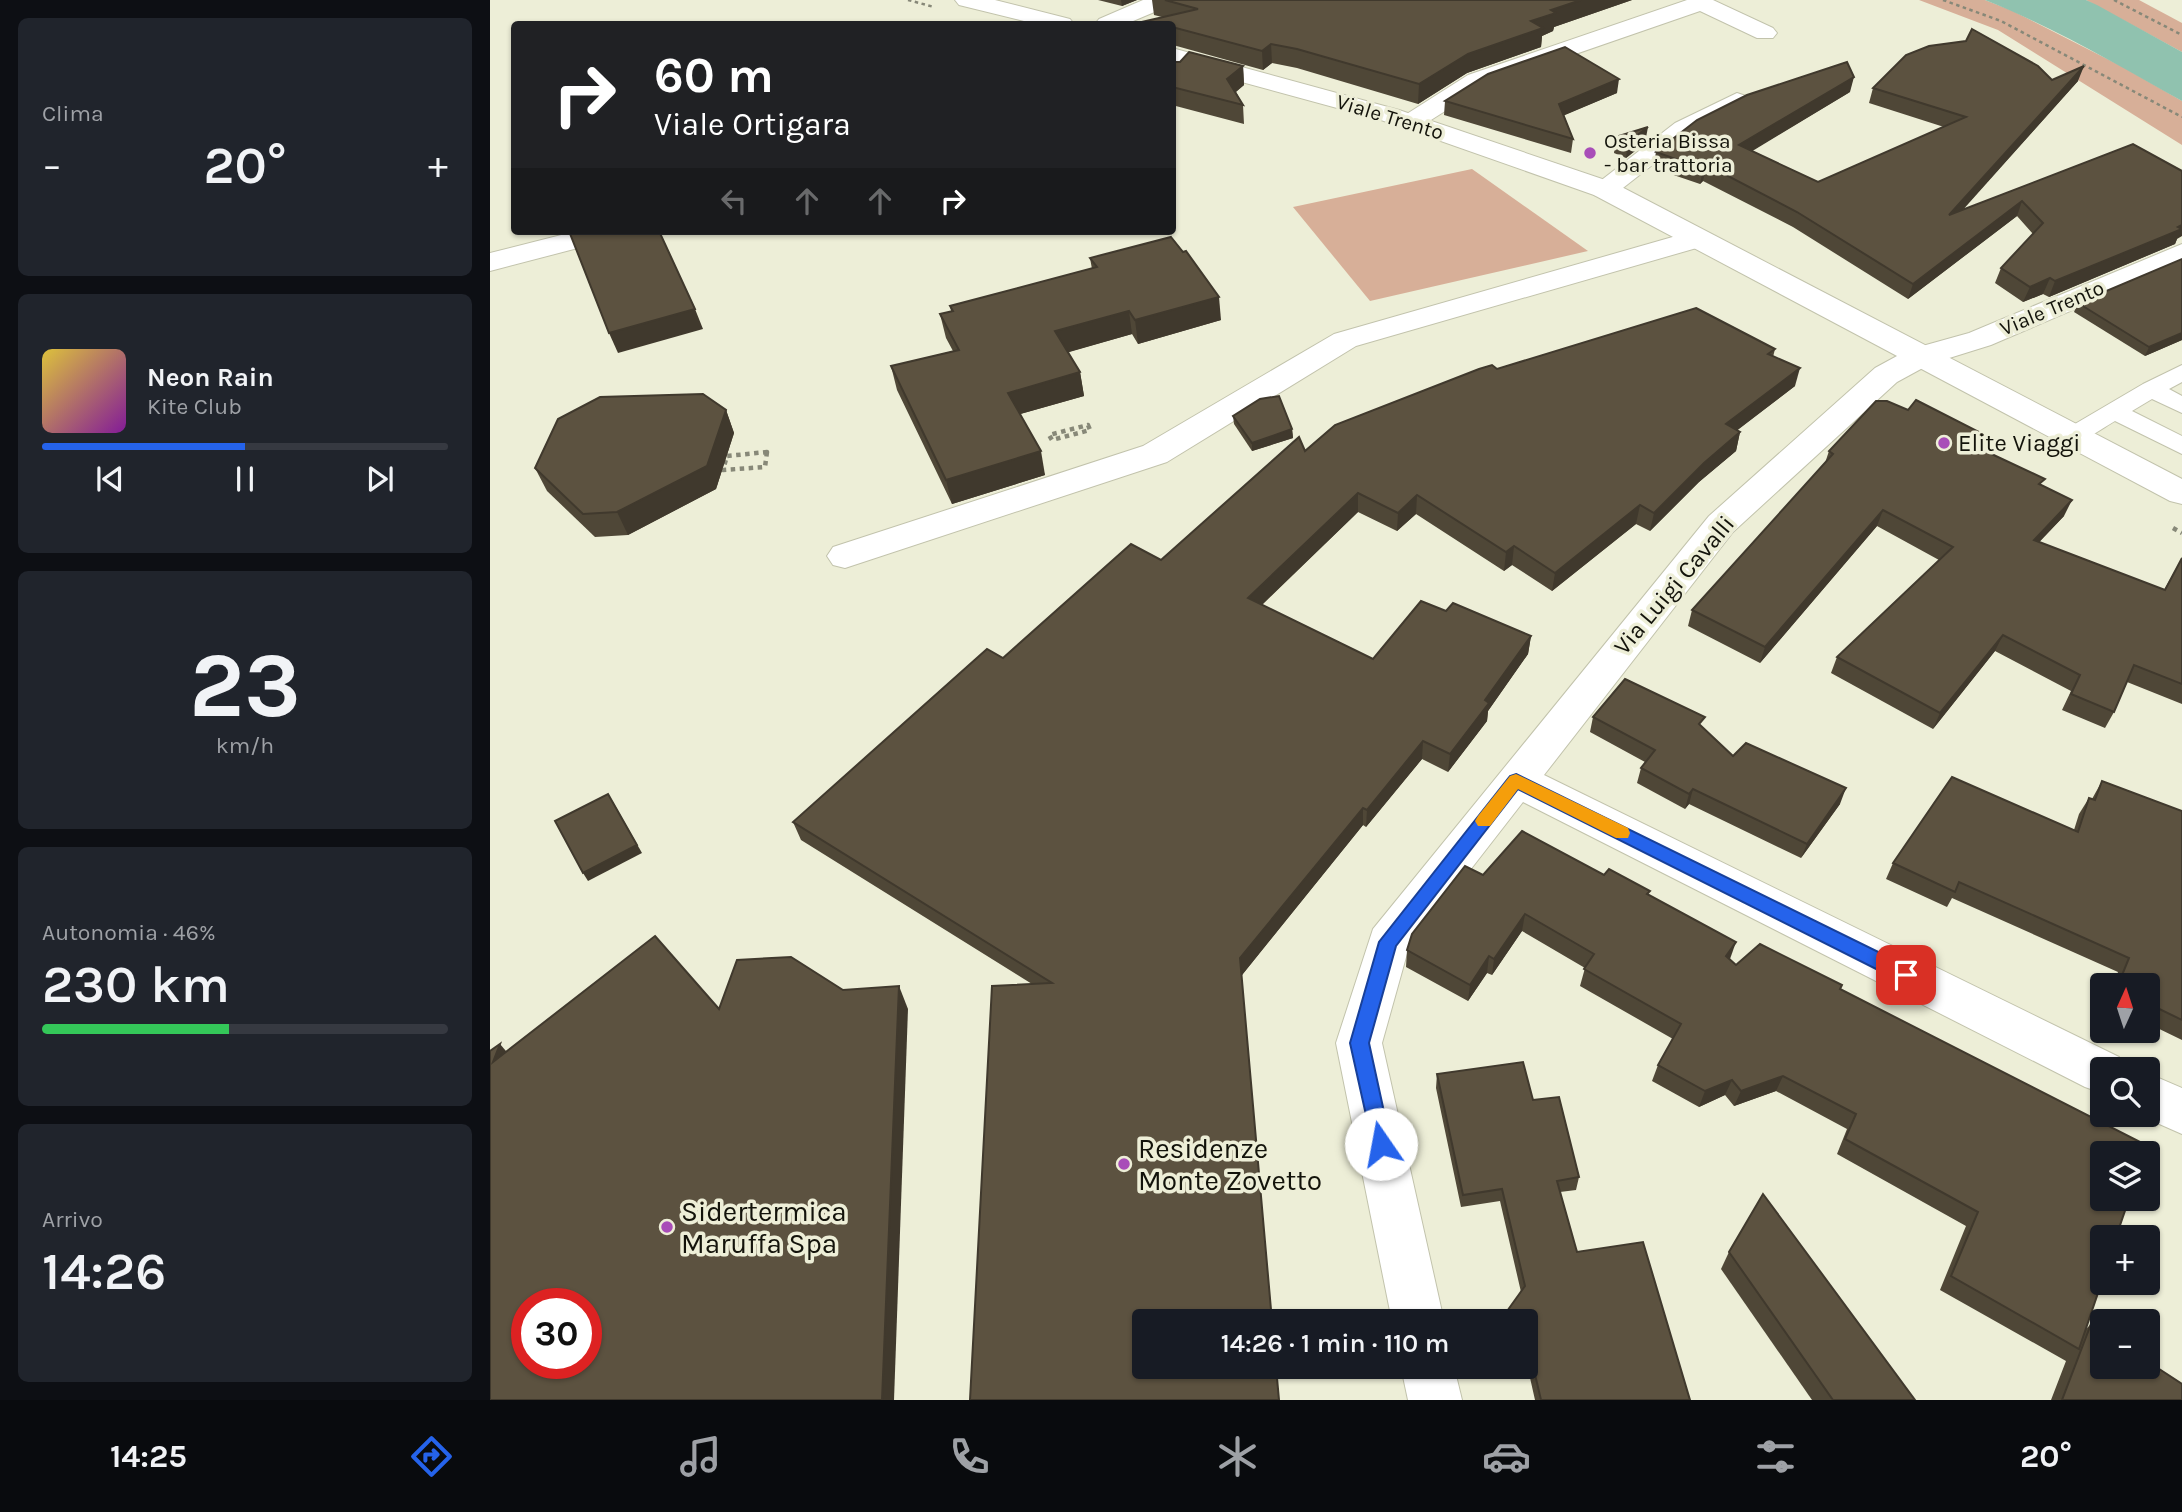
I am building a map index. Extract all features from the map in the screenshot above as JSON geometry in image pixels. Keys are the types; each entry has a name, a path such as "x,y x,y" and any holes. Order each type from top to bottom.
{"street":[{"path":"967,0 1050,21"},
{"path":"1114,21 1163,0"},
{"path":"1411,122 1478,80 1701,3 1765,33"},
{"name":"Viale Trento","path":"1177,62 1411,122 1604,189 1919,358 2182,493"},
{"path":"1604,189 1684,128 1737,100"},
{"path":"490,262 595,235"},
{"path":"845,556 1155,454 1345,340 1697,239"},
{"name":"Viale Trento","path":"1919,358 1980,338 2182,253"},
{"name":"Via Luigi Cavalli","path":"1415,1309 1359,1043 1388,942 1721,524 1886,375 1919,358"},
{"path":"1516,780 2090,1066"},
{"path":"2160,1101 2182,1112"},
{"path":"1431,1379 1435,1400"}],"lane":[{"path":"2071,436 2181,373"},
{"path":"2151,390 2182,406"},
{"path":"2115,411 2182,446"}],"path":[{"path":"1943,0 2001,21 2182,117"},
{"path":"2114,0 2182,35"},
{"path":"1088,425 1090,430 1052,440 1049,435 1088,425"},
{"path":"767,452 765,467 723,470 727,456 753,453 767,452"}],"shaded area":[{"path":"1919,0 1985,0 2013,11 2123,67 2182,101 2182,145 1998,30"},
{"path":"1985,0 2086,0 2097,5 2182,52 2182,101 2060,34"},
{"path":"2086,0 2139,0 2182,23 2182,52"},
{"path":"1472,169 1588,251 1370,301 1293,207"}],"building":[{"path":"1165,0 1581,0 1551,10 1556,13 1531,21 1543,28 1468,54 1419,84 1297,49 1271,44 1262,51 1176,28 1176,21 1146,21 1198,9"},
{"path":"1972,29 2038,66 2052,80 2084,66 1949,215 2133,144 2182,171 2182,225 2178,227 2182,229 2055,281 2050,278 2030,287 2001,268 2043,223 2022,201 1913,284 1797,212 1707,165 1703,169 1656,152 1697,120 1747,95 1847,62 1854,77 1739,145 1818,182 1966,117 1873,88 1906,55 1929,46 1966,41"},
{"path":"1565,47 1619,79 1559,104 1573,139 1445,101 1488,74"},
{"path":"1189,52 1243,66 1227,79 1243,105 1176,88 1176,62 1180,62"},
{"path":"1648,127 1628,142 1616,137"},
{"path":"571,235 661,235 695,309 609,333"},
{"path":"1171,237 1183,252 1186,251 1219,297 1135,320 1129,311 1055,331 1080,372 1008,393 1041,451 946,480 891,366 959,350 940,314 953,311 950,306 1097,267 1090,258"},
{"path":"2182,259 2182,333 2149,347 2078,303"},
{"path":"1696,308 1775,349 1768,354 1800,368 1726,424 1740,432 1704,463 1654,513 1640,505 1555,573 1514,546 1506,552 1417,495 1398,513 1358,493 1248,598 1373,659 1421,601 1446,611 1453,603 1531,636 1485,700 1489,703 1450,754 1423,741 1367,810 1363,808 1240,958 1271,1309 1132,1309 1132,1379 1277,1379 1279,1400 970,1400 992,986 1052,983 793,822 987,649 1003,658 1131,544 1161,560 1299,437 1305,451 1335,425 1479,369 1492,365 1497,369"},
{"path":"703,394 726,410 707,466 617,512 583,514 535,468 558,419 600,397"},
{"path":"1279,396 1292,429 1252,443 1233,416 1260,399"},
{"path":"1916,400 1983,434 1983,450 2045,479 2039,484 2072,500 2034,540 2165,590 2182,558 2182,684 2134,665 2114,712 2071,694 2080,675 2003,635 1940,713 1837,657 1953,547 1883,510 1765,647 1692,610 1833,454 1829,451 1876,401 1887,401 1908,410"},
{"path":"1625,679 1705,717 1699,724 1733,756 1746,743 1846,788 1807,844 1693,789 1689,794 1641,768 1655,750 1593,717"},
{"path":"1952,777 2078,832 2089,798 2095,800 2102,781 2182,811 2182,1020 2160,1009 2160,973 2123,973 2129,958 1959,882 1955,892 1893,863"},
{"path":"608,794 637,845 583,873 555,821"},
{"path":"1522,831 1604,875 1609,869 1650,891 1647,894 1736,942 1726,956 1736,965 1760,944 1842,985 1840,989 2090,1116 2090,1127 2111,1127 2138,1141 2090,1141 2090,1211 2125,1211 2120,1225 2090,1225 2090,1295 2097,1295 2093,1309 2090,1309 2079,1349 1951,1276 1978,1212 1845,1139 1856,1114 1783,1076 1741,1091 1732,1080 1705,1091 1658,1065 1681,1024 1584,969 1594,954 1525,914 1494,959 1489,956 1470,985 1407,950 1412,934 1465,866 1483,875"},
{"name":"Sidertermica Maruffa Spa","path":"655,936 719,1009 737,960 791,957 843,990 899,986 882,1400 490,1400 490,1051 500,1044 493,1062"},
{"path":"1523,1062 1533,1100 1559,1097 1579,1177 1557,1181 1577,1252 1643,1242 1690,1400 1541,1400 1536,1379 1538,1309 1509,1309 1525,1286 1502,1189 1463,1195 1437,1074"},
{"path":"1763,1194 1915,1400 1833,1400 1729,1252"},
{"path":"2090,1327 2090,1379 2160,1379 2160,1370 2182,1384 2182,1400 2062,1400"}],"slow traffic":[{"path":"1484,821 1516,780 1622,833"}],"place":[{"name":"Osteria Bissa - bar trattoria","path":"1590,153"},
{"name":"Elite Viaggi","path":"1944,443"},
{"name":"Residenze Monte Zovetto","path":"1124,1164"},
{"name":"Sidertermica Maruffa Spa","path":"667,1227"}],"route":[{"path":"1381,1144 1359,1043 1388,942 1516,780 1906,975"}]}
